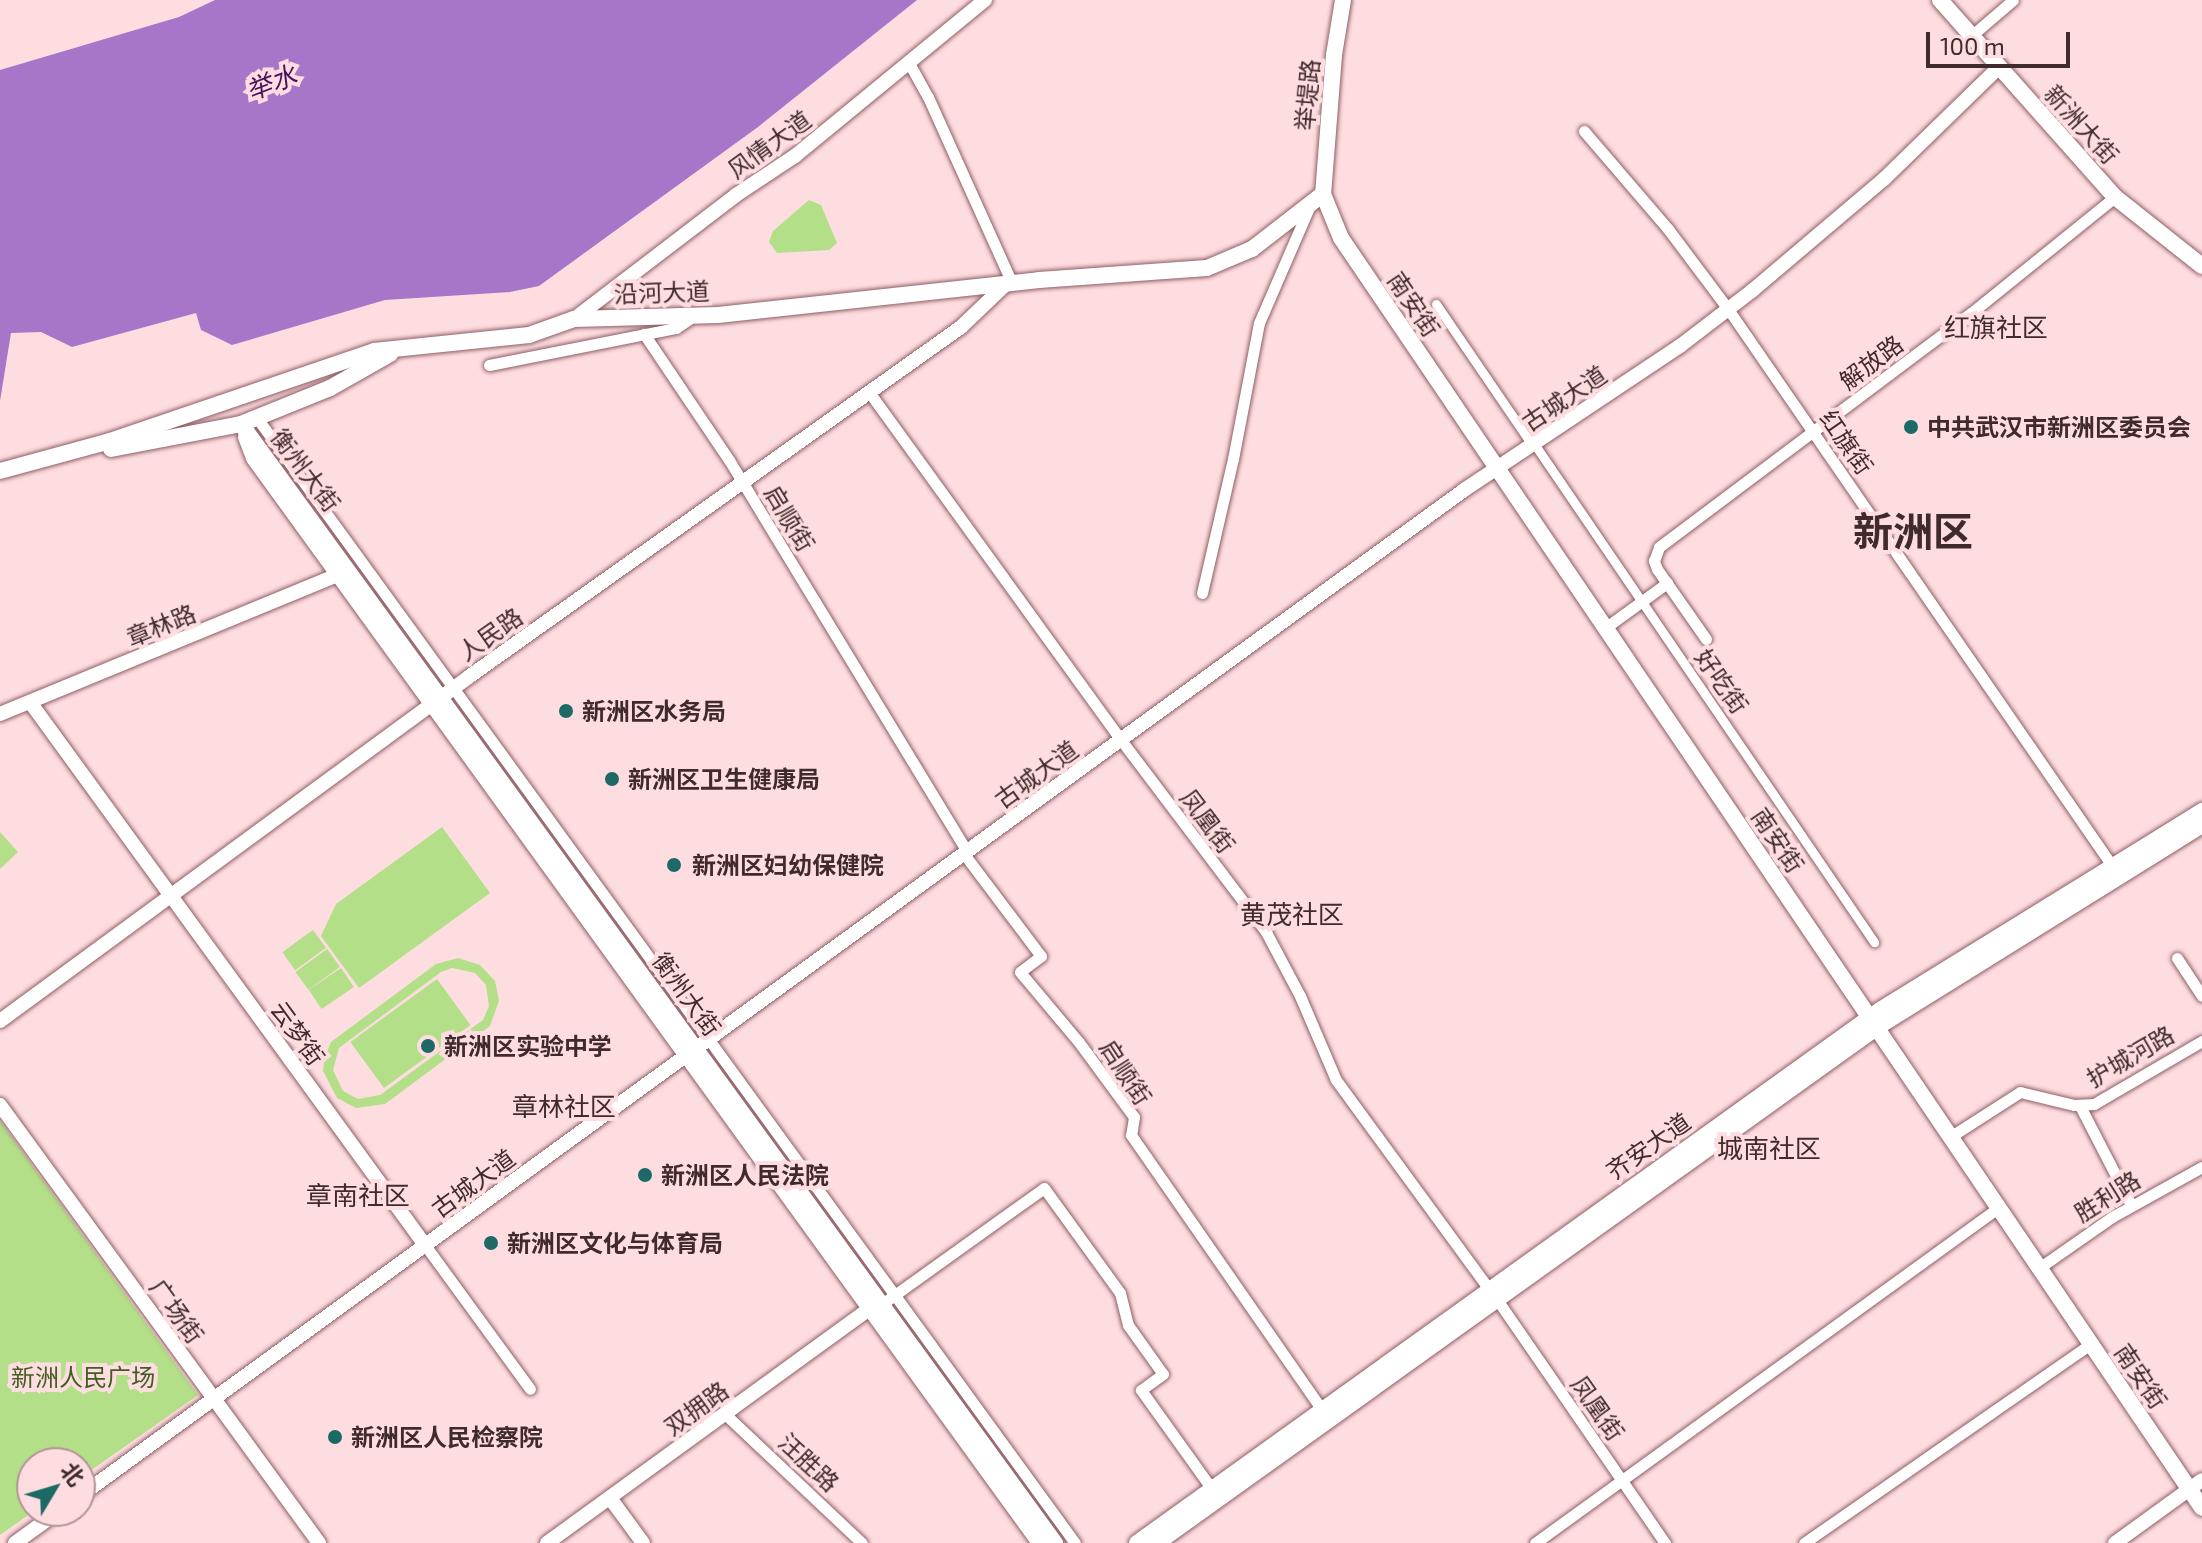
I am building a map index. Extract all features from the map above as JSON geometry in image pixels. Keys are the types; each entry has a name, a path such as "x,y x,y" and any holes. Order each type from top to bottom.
{"main road":[{"name":"举堤路","path":"1317,199 1343,0"},
{"name":"新洲大街","path":"1940,0 2115,197 2202,266"},
{"name":"沿河大道","path":"0,471 107,442 348,359 398,349 529,335 574,319 695,316 1009,284 1207,268 1252,249 1317,199"},
{"name":"南安街","path":"1317,199 2090,1344 2196,1484 2202,1508"},
{"path":"77,448 95,451 249,421 330,388 398,349"},
{"name":"衡州大街","path":"249,421 254,458 338,575 443,696"},
{"name":"衡州大街","path":"249,421 1052,1543"},
{"name":"齐安大道","path":"1137,1543 1873,1023 2202,811"},
{"name":"齐安大道","path":"1873,1023 2202,825"},
{"name":"齐安大道","path":"1157,1543 1492,1294"}],"street":[{"name":"风情大道","path":"574,319 736,195 795,156 985,0"},
{"path":"1971,36 2013,0"},
{"path":"909,63 928,97 1009,284"},
{"name":"古城大道","path":"96,1484 1497,469 1728,309 1884,179 1999,67"},
{"name":"红旗街","path":"1584,131 1668,229 1728,309 2113,867"},
{"name":"解放路","path":"1706,639 1654,561 1659,547 1814,433 2115,197"},
{"path":"1202,593 1233,459 1259,323 1317,199"},
{"name":"人民路","path":"0,1021 443,696 961,327 1009,284"},
{"name":"好吃街","path":"1436,304 1874,942"},
{"path":"489,365 676,328 695,316"},
{"name":"启顺街","path":"644,334 743,482 966,852 1041,956 1020,972 1078,1041 1134,1117 1131,1135 1322,1410"},
{"name":"凤凰街","path":"869,392 1121,740 1266,932 1300,996 1336,1080 1492,1294 1665,1543"},
{"name":"章林路","path":"0,714 338,575"},
{"path":"1605,628 1667,583"},
{"path":"443,696 883,1303 1075,1543"},
{"name":"云梦街","path":"30,702 530,1389"},
{"path":"2177,958 2202,996"},
{"name":"护城河路","path":"1950,1137 2020,1092 2080,1106 2101,1101 2202,1041"},
{"name":"广场街","path":"0,1105 319,1543"},
{"path":"2080,1106 2131,1205"},
{"name":"胜利路","path":"2039,1268 2131,1205 2202,1167"},
{"name":"双拥路","path":"547,1543 1044,1188 1120,1293 1128,1325 1163,1374 1141,1390 1212,1489"},
{"path":"1535,1543 1998,1208"},
{"path":"1804,1543 2090,1344"},
{"name":"汪胜路","path":"725,1414 862,1543"},
{"path":"2115,1543 2196,1484"},
{"path":"610,1498 643,1543"},
{"path":"15,1543 37,1527"}],"green space":[{"path":"809,200 821,205 837,243 829,250 777,253 769,242 773,231"},
{"path":"442,827 490,893 359,988 321,936 336,904"},
{"path":"0,832 18,852 0,869"},
{"path":"313,930 326,948 295,970 282,952"},
{"path":"327,949 340,967 308,990 295,972"},
{"path":"458,958 480,965 495,981 499,1001 490,1026 385,1104 356,1108 337,1098 323,1071 331,1042 436,964","holes":["452,968 475,973 486,985 489,1006 483,1020 380,1095 358,1099 343,1091 333,1070 339,1048 441,972"]},
{"path":"341,968 354,987 322,1009 309,990"},
{"path":"437,979 471,1025 384,1088 350,1042"},
{"name":"新洲人民广场","path":"0,1121 198,1395 96,1467 96,1447 16,1447 16,1524 0,1535"}],"water":[{"name":"举水","path":"215,0 917,0 758,127 539,286 510,292 385,300 232,345 201,330 196,313 72,347 41,332 11,333 0,401 0,70 179,17"}],"place":[{"name":"中共武汉市新洲区委员会","path":"1911,427"},
{"name":"新洲区水务局","path":"566,711"},
{"name":"新洲区卫生健康局","path":"612,779"},
{"name":"新洲区妇幼保健院","path":"674,865"},
{"name":"新洲区实验中学","path":"428,1046"},
{"name":"新洲区人民法院","path":"645,1175"},
{"name":"新洲区文化与体育局","path":"491,1243"},
{"name":"新洲区人民检察院","path":"335,1437"}],"district":[{"name":"红旗社区","path":"1996,327"},
{"name":"新洲区","path":"1913,530"},
{"name":"黄茂社区","path":"1292,914"},
{"name":"章林社区","path":"564,1106"},
{"name":"城南社区","path":"1769,1148"},
{"name":"章南社区","path":"358,1195"}]}
